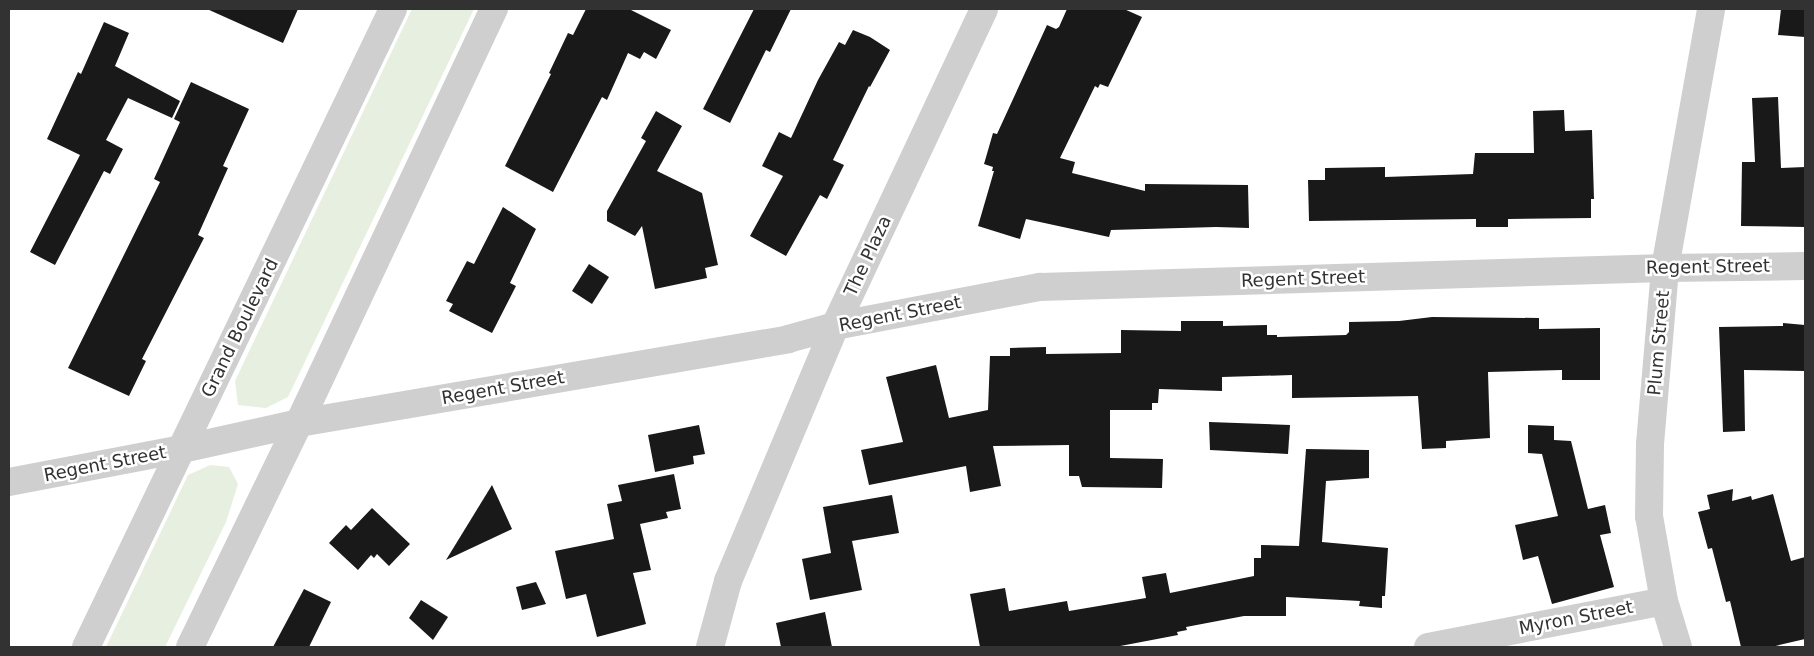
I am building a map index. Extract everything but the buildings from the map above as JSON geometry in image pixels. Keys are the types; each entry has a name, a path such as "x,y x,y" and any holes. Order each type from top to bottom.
{"street":[{"name":"Grand Boulevard","path":"86,647 393,9"},
{"path":"190,647 299,423 494,9"},
{"name":"The Plaza","path":"710,647 728,581 835,326 984,9"},
{"name":"Plum Street","path":"1678,647 1664,601 1649,507 1650,444 1665,268 1711,9"},
{"name":"Regent Street","path":"9,482 182,449 299,423 788,339 835,326 1040,287 1665,268 1805,266"},
{"name":"Myron Street","path":"1428,647 1664,601"}],"green space":[{"path":"412,9 474,9 288,397 266,408 238,405 235,381"},
{"path":"210,465 229,467 238,484 226,522 165,647 106,647 188,475"}]}
